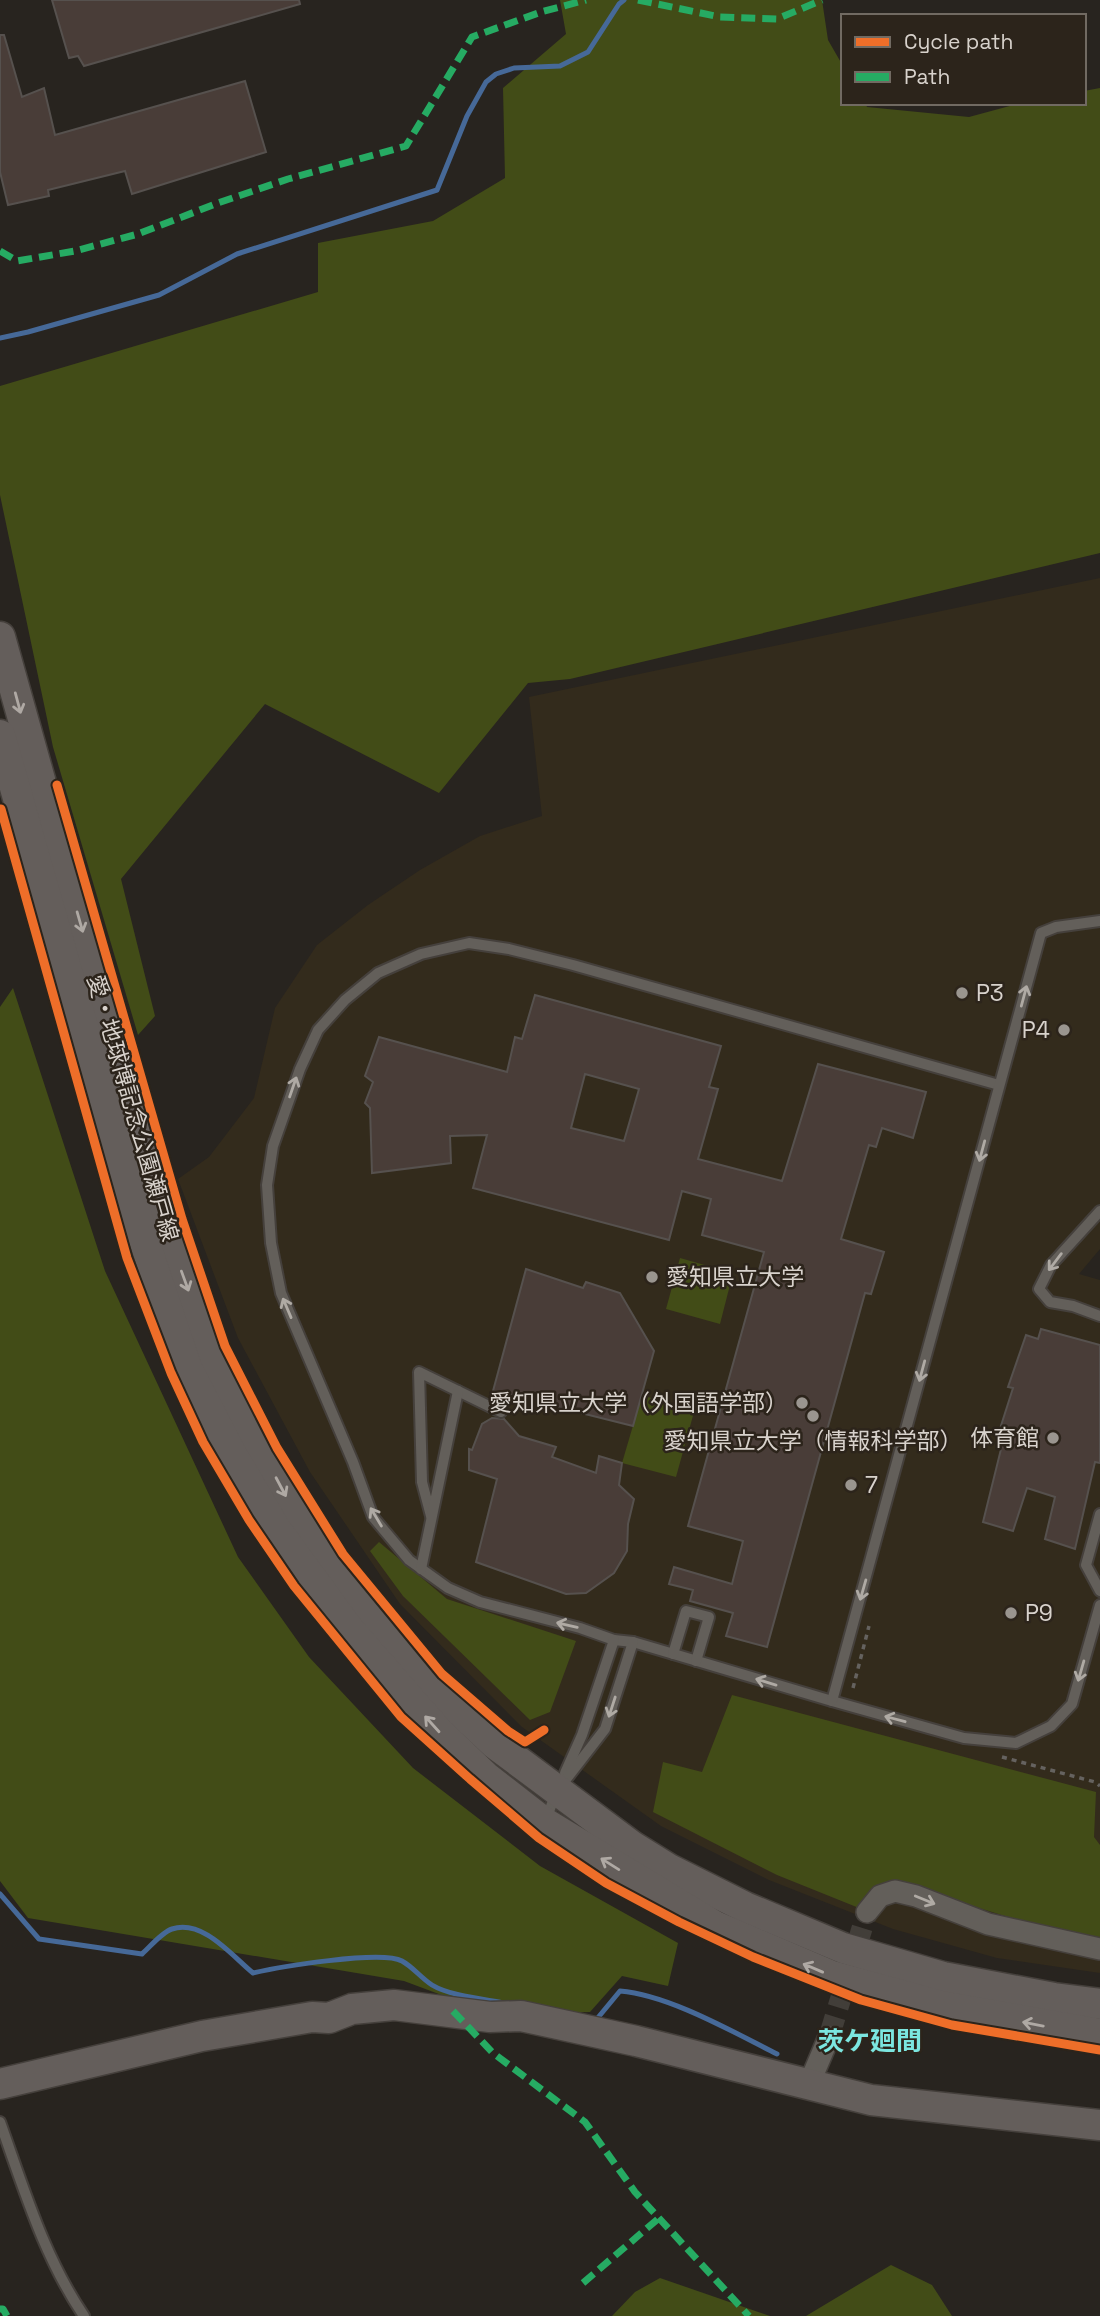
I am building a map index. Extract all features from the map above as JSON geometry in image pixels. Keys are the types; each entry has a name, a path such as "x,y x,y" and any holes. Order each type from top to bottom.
{"main road":[{"name":"愛・地球博記念公園瀬戸線","path":"0,637 166,1229 213,1357 295,1512 365,1610 486,1736 632,1846 669,1868 746,1907 843,1948 943,1977 1100,2004"},
{"name":"愛・地球博記念公園瀬戸線","path":"0,735 142,1234 187,1368 230,1451 276,1529 349,1629 438,1731 486,1777 545,1823 715,1926 832,1976 941,2006 1100,2035"},
{"path":"0,2084 202,2036 312,2017 329,2018 352,2009 394,2005 491,2017 521,2016 636,2041 871,2100 1100,2125"}],"street":[{"path":"867,1912 880,1896 895,1891 916,1896 988,1924 1100,1949"},
{"path":"809,2084 830,2037"}],"lane":[{"path":"832,1701 1041,933 1056,927 1100,921"},
{"path":"999,1085 573,965 509,949 469,943 421,954 378,973 345,1000 318,1030 300,1069 273,1146 267,1185 271,1243 281,1293 353,1462 373,1517 409,1560 449,1588 480,1602 580,1628 614,1640 633,1642 964,1738 1016,1744 1051,1726 1072,1704 1100,1605"},
{"path":"1100,1211 1051,1265 1039,1289 1049,1302 1073,1306 1100,1316"},
{"path":"431,1516 422,1482 419,1372 501,1412"},
{"path":"421,1569 457,1391"},
{"path":"1100,1514 1086,1565 1100,1591"},
{"path":"673,1654 687,1611 709,1618 696,1661"},
{"path":"545,1823 582,1735 614,1640"},
{"path":"557,1791 605,1729 633,1642"},
{"path":"0,2122 47,2252 83,2316"}],"shaded area":[{"name":"愛知県立大学","path":"1100,578 1100,1249 1079,1274 1100,1280 1100,1973 997,1958 893,1929 769,1880 661,1826 522,1727 400,1604 310,1472 238,1338 178,1179 209,1157 254,1098 275,1008 317,945 368,905 420,870 480,836 542,816 529,697"}],"green space":[{"path":"560,0 822,0 828,40 841,63 841,105 866,105 969,117 1014,105 1086,105 1086,91 1100,88 1100,553 570,679 528,683 439,793 265,704 121,879 155,1016 138,1035 53,747 0,495 0,386 318,292 318,243 433,221 505,178 503,88 566,34"},
{"path":"13,988 105,1271 238,1557 309,1657 413,1768 540,1866 678,1943 668,1986 622,1976 590,2012 495,2015 404,1981 28,1918 0,1881 0,1007"},
{"path":"680,1258 733,1273 720,1324 666,1309"},
{"path":"642,1395 694,1412 676,1477 622,1463"},
{"path":"379,1542 447,1599 576,1641 550,1712 530,1720 403,1596 370,1551"},
{"path":"732,1695 1096,1792 1094,1837 1100,1845 1100,1942 1083,1940 904,1885 859,1908 777,1875 653,1812 663,1762 702,1772"},
{"path":"891,2265 932,2285 952,2316 806,2316"},
{"path":"660,2278 770,2316 612,2316 635,2292"}],"building":[{"path":"52,0 299,0 300,4 84,66 78,56 69,58"},
{"path":"0,35 4,35 22,97 44,88 55,135 245,81 266,152 132,194 125,171 48,190 49,196 8,205 0,172"},
{"path":"535,995 721,1046 709,1087 718,1089 698,1159 782,1181 818,1064 926,1092 913,1138 882,1128 876,1147 869,1145 841,1239 884,1252 871,1294 865,1293 767,1647 726,1636 733,1613 690,1601 693,1590 669,1584 674,1567 732,1584 743,1541 688,1526 764,1252 702,1235 711,1199 682,1191 669,1240 473,1188 487,1135 450,1136 451,1163 372,1173 370,1108 365,1103 373,1082 365,1076 379,1037 507,1072 515,1037 522,1039","holes":["585,1074 639,1089 624,1141 571,1128"]},
{"path":"526,1269 583,1288 586,1282 620,1293 654,1351 633,1426 493,1391"},
{"name":"体育館","path":"1041,1329 1100,1345 1100,1463 1095,1462 1075,1549 1045,1539 1055,1497 1027,1488 1013,1531 983,1522 1004,1437 998,1435 1013,1388 1008,1387 1026,1335 1038,1339"},
{"path":"492,1418 504,1419 519,1436 556,1447 552,1457 596,1473 599,1456 622,1463 619,1485 634,1499 628,1524 627,1551 614,1573 586,1593 566,1594 476,1562 497,1479 469,1470 469,1449 472,1450 482,1424"}],"waterway":[{"path":"0,338 159,295 237,254 437,190 467,116 486,82 496,74 514,68 560,66 588,52 624,0"},
{"path":"0,1894 39,1939 142,1954 160,1936 172,1929 184,1927 206,1934 253,1973 352,1958 391,1958 406,1963 439,1989 505,2003"},
{"path":"594,2020 620,1991 639,1994 680,2007 777,2054"}],"tunnel":[{"path":"829,2037 867,1912"}],"marked path":[{"path":"0,251 17,261 75,251 138,234 288,179 406,146 472,37 541,12 586,0"},
{"path":"638,0 720,17 777,19 822,0"},
{"path":"453,2011 493,2053 585,2122 635,2192 749,2316"},
{"path":"583,2283 659,2218"},
{"path":"0,2309 3,2309 7,2316"}],"cycle path":[{"path":"57,785 182,1219 225,1346 277,1448 343,1554 442,1674 508,1731 525,1742 544,1730"},
{"path":"1,809 127,1258 171,1373 203,1442 249,1520 294,1586 401,1717 539,1838 606,1883 679,1922 753,1957 861,2000 952,2025 1100,2050"}],"place":[{"name":"P3","path":"962,993"},
{"name":"P4","path":"1064,1030"},
{"name":"愛知県立大学","path":"652,1277"},
{"name":"愛知県立大学（外国語学部）","path":"802,1403"},
{"name":"愛知県立大学（情報科学部）","path":"813,1416"},
{"name":"体育館","path":"1053,1438"},
{"name":"7","path":"851,1485"},
{"name":"P9","path":"1011,1613"}],"district":[{"name":"茨ケ廻間","path":"870,2041"}]}
